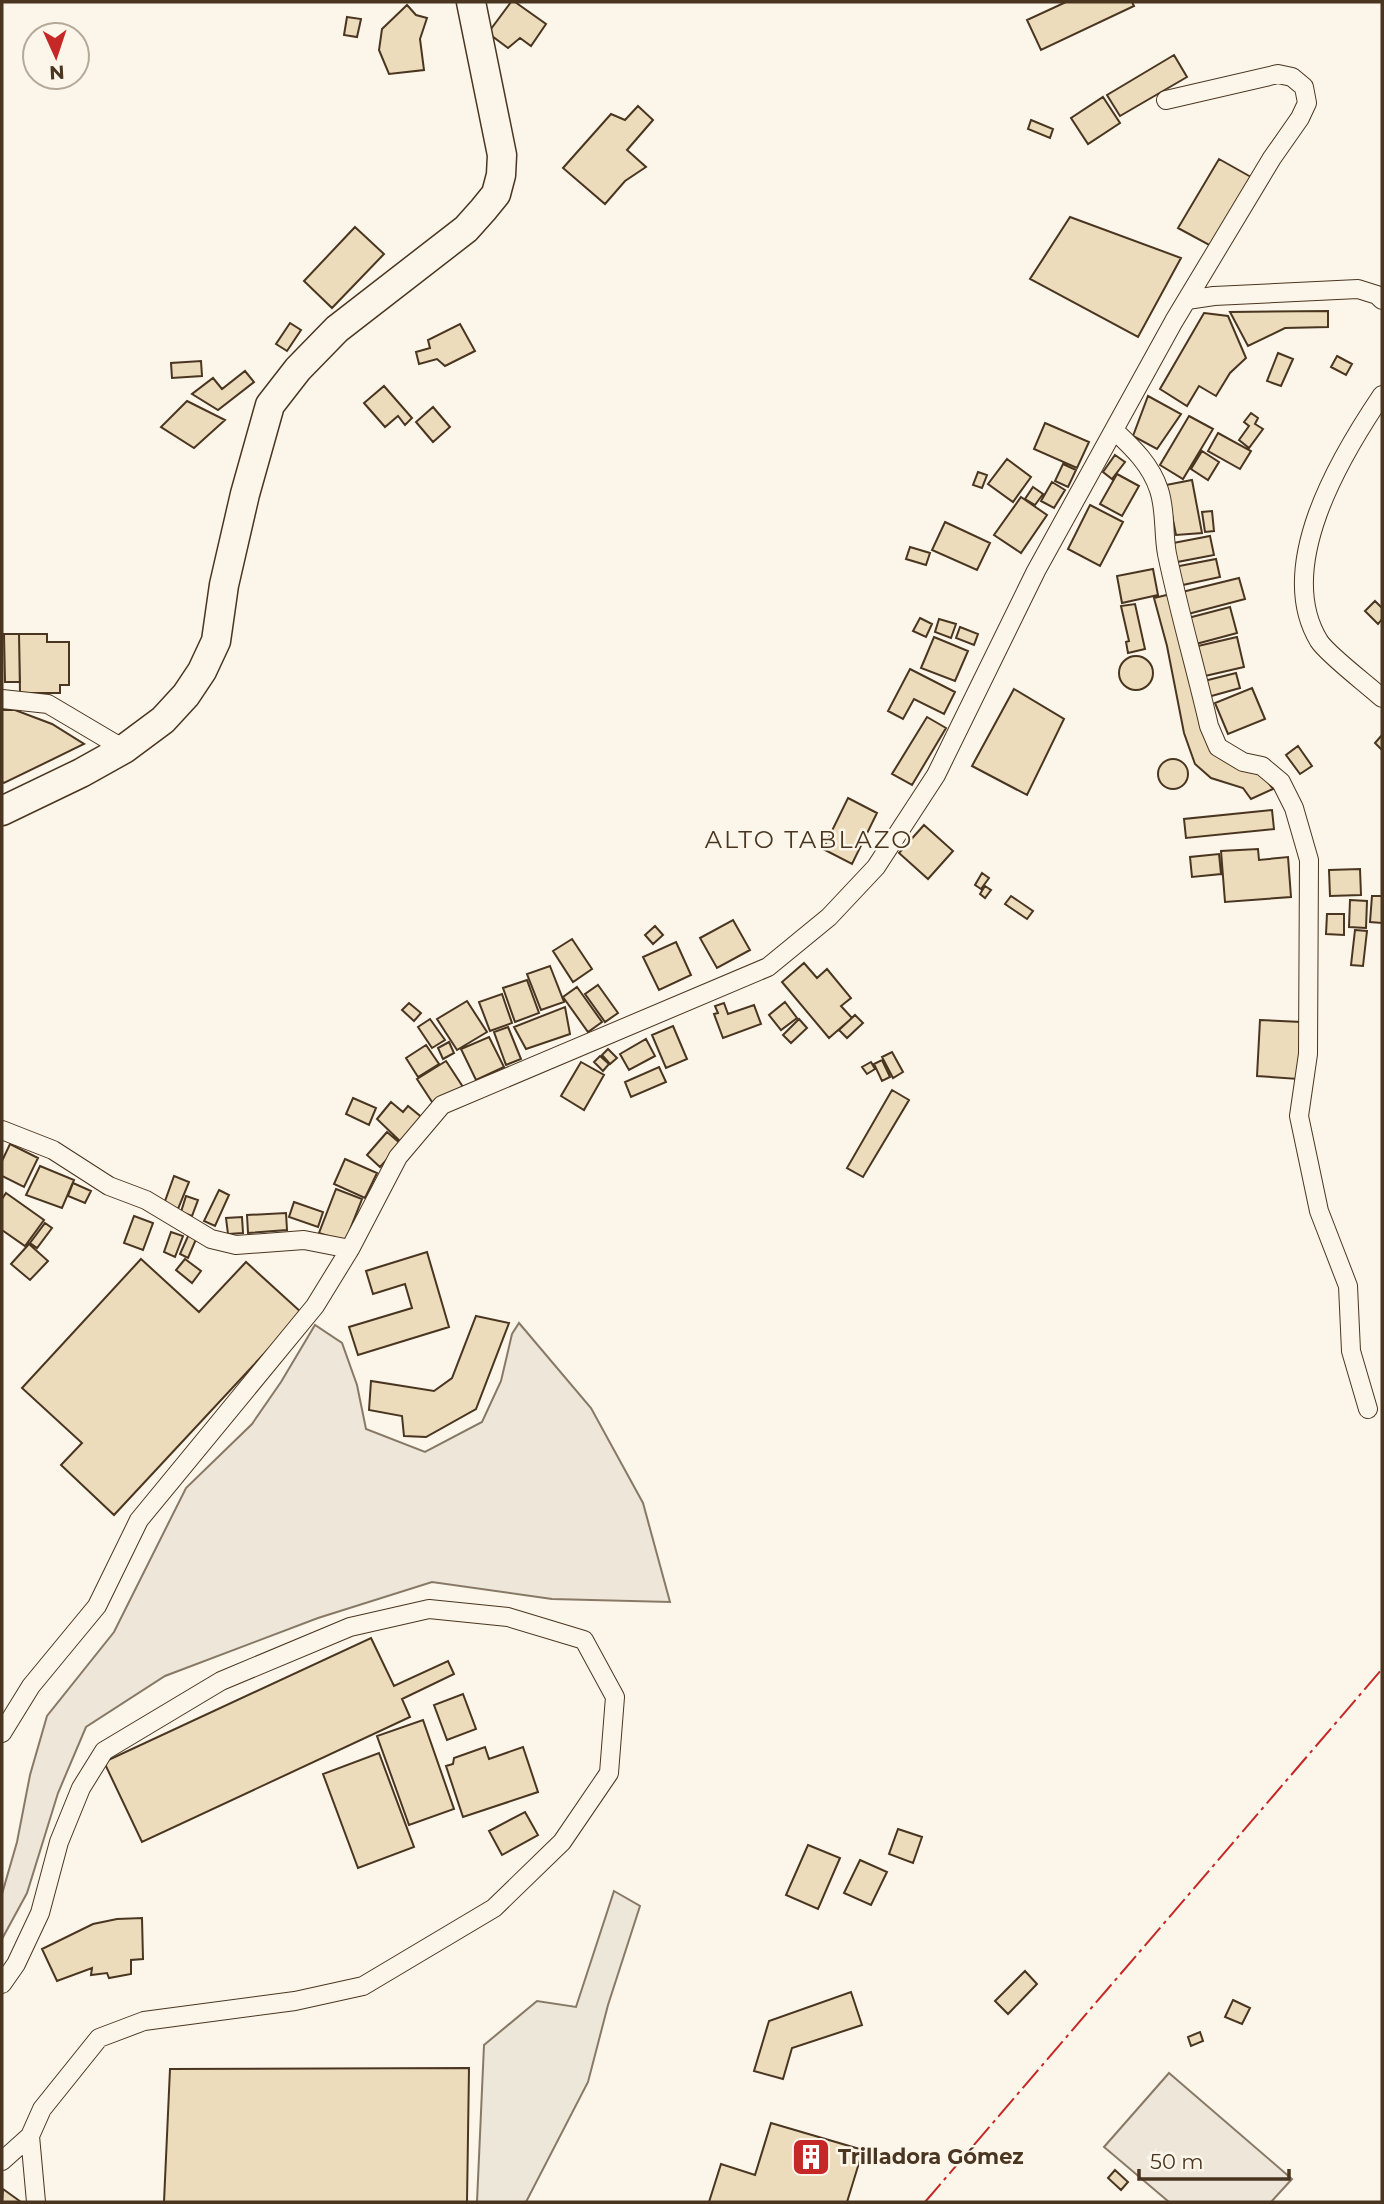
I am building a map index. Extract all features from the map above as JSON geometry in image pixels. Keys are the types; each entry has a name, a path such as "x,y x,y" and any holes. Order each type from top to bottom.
{"main road":[{"path":"2,810 81,773 124,749 163,720 186,695 202,671 216,641 224,585 270,405 298,369 337,329 466,229 496,194 502,155 471,2"}],"street":[{"path":"2,1733 31,1686 97,1606 139,1520 314,1306 350,1249 398,1157 442,1105 768,967 829,917 876,867 936,775 1036,571 1186,300 1307,103 1304,87 1292,77 1278,74 1166,100"},
{"path":"1186,300 1214,296 1358,289 1377,295 1382,300"},
{"path":"1382,396 1360,428 1319,510 1304,566 1305,609 1320,643 1382,698"},
{"path":"1115,430 1149,468 1159,490 1167,552 1209,726 1218,747 1243,762 1262,766 1281,782 1294,808 1309,860 1308,1054 1299,1116 1319,1211 1348,1286 1352,1351 1368,1409"},
{"path":"2,699 48,704 124,749"},
{"path":"2,1130 53,1150 109,1186 146,1200 211,1239 236,1245 304,1240 350,1249"},
{"path":"2,1984 16,1964 40,1913 64,1831 81,1788 104,1751 221,1681 349,1627 429,1609 508,1617 584,1640 615,1697 609,1773 562,1842 494,1908 363,1986 295,2001 144,2021 99,2038 42,2109 30,2136 2,2161"},
{"path":"30,2136 37,2202"}],"shaded area":[{"path":"519,1323 591,1408 643,1503 670,1602 552,1599 432,1582 318,1618 165,1676 86,1727 58,1793 27,1893 2,1939 2,1894 47,1716 114,1632 186,1488 252,1424 315,1325 342,1343 357,1385 366,1429 425,1452 482,1422 501,1381 512,1334"},
{"path":"614,1891 640,1906 608,2005 588,2082 526,2202 477,2202 484,2045 537,2001 576,2007"},
{"path":"1169,2073 1292,2179 1271,2202 1169,2202 1104,2147"}],"building":[{"path":"511,2 515,2 546,24 531,46 520,38 508,48 488,33"},
{"path":"1066,2 1132,2 1134,6 1041,50 1027,20"},
{"path":"407,5 416,15 427,18 420,39 424,70 389,74 379,50 382,29"},
{"path":"347,17 361,19 357,37 344,35"},
{"path":"1174,55 1187,77 1120,116 1107,95"},
{"path":"1103,97 1120,123 1088,144 1071,118"},
{"path":"638,106 653,120 627,150 646,167 625,181 605,204 563,168 611,114 625,120"},
{"path":"1031,120 1053,129 1050,138 1028,129"},
{"path":"1219,159 1251,177 1211,246 1178,228"},
{"path":"1070,217 1181,258 1138,337 1030,279"},
{"path":"355,227 384,254 332,308 304,281"},
{"path":"1328,311 1328,327 1285,328 1248,346 1230,312"},
{"path":"1204,313 1228,316 1246,358 1230,373 1216,396 1199,386 1187,406 1160,389"},
{"path":"290,323 301,330 287,351 276,344"},
{"path":"460,324 475,351 445,366 437,359 419,364 416,352 430,348 428,340"},
{"path":"1278,353 1293,359 1281,386 1267,381"},
{"path":"1337,356 1352,364 1346,375 1331,367"},
{"path":"201,361 202,376 172,378 171,363"},
{"path":"245,371 254,382 218,410 192,394 213,378 222,389"},
{"path":"384,386 412,418 405,425 398,416 385,427 364,403"},
{"path":"1148,396 1181,414 1157,449 1133,436"},
{"path":"187,401 225,420 194,448 161,427"},
{"path":"433,407 450,427 433,442 416,422"},
{"path":"1251,413 1258,418 1255,424 1263,429 1249,448 1239,440 1249,426 1244,422"},
{"path":"1189,416 1213,429 1183,479 1160,465"},
{"path":"1045,423 1089,442 1077,468 1034,449"},
{"path":"1218,433 1251,451 1240,469 1208,451"},
{"path":"1202,451 1219,462 1208,480 1191,469"},
{"path":"1115,455 1125,462 1112,479 1103,472"},
{"path":"1007,459 1031,477 1013,502 988,484"},
{"path":"1063,464 1076,470 1068,487 1055,481"},
{"path":"978,472 987,475 982,488 973,485"},
{"path":"1117,474 1139,486 1122,516 1100,504"},
{"path":"1192,480 1202,533 1176,535 1166,485"},
{"path":"1052,482 1065,490 1054,508 1041,501"},
{"path":"1033,487 1043,494 1035,505 1025,499"},
{"path":"1021,497 1047,515 1021,553 994,535"},
{"path":"1090,505 1123,522 1100,566 1068,549"},
{"path":"1212,511 1214,531 1205,532 1202,512"},
{"path":"945,522 990,543 977,570 932,550"},
{"path":"1210,536 1214,555 1172,563 1168,544"},
{"path":"910,547 930,553 926,565 906,559"},
{"path":"1216,559 1220,577 1178,586 1174,567"},
{"path":"1153,569 1158,595 1122,603 1117,576"},
{"path":"1239,578 1245,599 1188,614 1182,592"},
{"path":"1171,594 1227,762 1261,773 1273,789 1251,799 1243,788 1211,778 1195,764 1184,733 1167,646 1154,598"},
{"path":"1375,601 1382,608 1382,619 1378,624 1365,611"},
{"path":"1135,604 1145,649 1128,653 1126,642 1129,641 1121,606"},
{"path":"1230,607 1237,633 1196,644 1188,618"},
{"path":"920,618 932,624 926,637 913,631"},
{"path":"939,619 956,624 951,638 935,632"},
{"path":"960,627 978,634 974,645 956,638"},
{"path":"4,634 19,634 20,682 5,682"},
{"path":"19,634 47,634 47,642 69,642 69,685 60,685 60,693 20,693"},
{"path":"934,637 968,651 955,681 921,668"},
{"path":"1237,637 1244,667 1205,676 1198,646"},
{"path":"1136,656 1148,661 1153,673 1148,685 1136,690 1124,685 1119,673 1124,661"},
{"path":"910,669 955,692 944,714 914,699 903,719 888,711"},
{"path":"1236,673 1240,688 1208,697 1204,681"},
{"path":"1252,688 1265,719 1228,734 1215,703"},
{"path":"1014,689 1064,719 1027,795 972,766"},
{"path":"2,710 15,710 52,724 84,744 4,783"},
{"path":"927,717 946,728 912,785 892,774"},
{"path":"1382,735 1382,750 1375,743"},
{"path":"1298,746 1312,766 1300,774 1286,755"},
{"path":"1173,759 1184,763 1188,774 1184,785 1173,789 1162,785 1158,774 1162,763"},
{"path":"848,798 877,813 852,864 823,849"},
{"path":"1272,810 1274,829 1186,838 1184,819"},
{"path":"924,825 953,851 928,879 899,853"},
{"path":"1258,849 1259,860 1288,857 1291,897 1225,902 1221,851"},
{"path":"1219,854 1221,874 1192,877 1190,857"},
{"path":"1360,869 1361,895 1330,896 1329,870"},
{"path":"982,873 989,878 981,889 975,885"},
{"path":"985,886 991,890 985,898 980,894"},
{"path":"1011,896 1033,911 1027,919 1005,904"},
{"path":"1372,896 1382,896 1382,923 1370,922"},
{"path":"1350,900 1367,901 1366,928 1349,927"},
{"path":"1327,914 1344,914 1344,935 1326,934"},
{"path":"733,920 750,950 717,968 700,938"},
{"path":"655,926 663,935 653,944 645,935"},
{"path":"1355,930 1367,931 1363,966 1351,965"},
{"path":"572,939 592,969 573,982 553,951"},
{"path":"676,942 691,975 659,990 643,957"},
{"path":"804,963 817,978 827,969 851,998 841,1006 852,1018 829,1038 782,982"},
{"path":"550,966 564,1002 541,1010 527,974"},
{"path":"527,980 539,1013 515,1022 503,988"},
{"path":"598,985 618,1013 605,1022 585,994"},
{"path":"577,987 602,1022 588,1032 563,997"},
{"path":"502,994 512,1023 490,1031 479,1002"},
{"path":"467,1001 487,1032 457,1050 437,1019"},
{"path":"785,1002 797,1018 781,1030 769,1015"},
{"path":"409,1003 421,1013 414,1021 402,1010"},
{"path":"724,1003 728,1014 754,1005 761,1024 723,1038 714,1014 718,1013 715,1006"},
{"path":"565,1007 570,1034 526,1049 514,1027"},
{"path":"855,1015 863,1023 847,1038 839,1030"},
{"path":"430,1019 445,1040 432,1048 418,1027"},
{"path":"799,1019 807,1028 791,1043 783,1035"},
{"path":"1260,1020 1301,1022 1298,1079 1257,1076"},
{"path":"673,1026 687,1059 666,1068 652,1035"},
{"path":"508,1027 521,1059 506,1065 494,1032"},
{"path":"489,1037 504,1067 476,1080 461,1049"},
{"path":"646,1039 655,1056 629,1070 620,1054"},
{"path":"449,1042 454,1053 443,1059 438,1048"},
{"path":"426,1045 439,1064 418,1077 406,1058"},
{"path":"608,1049 617,1058 610,1064 602,1055"},
{"path":"892,1052 903,1072 893,1078 882,1057"},
{"path":"600,1056 609,1064 603,1071 594,1062"},
{"path":"882,1060 890,1077 882,1081 874,1064"},
{"path":"446,1061 463,1087 434,1105 417,1079"},
{"path":"581,1062 604,1075 584,1110 561,1096"},
{"path":"871,1062 875,1069 867,1074 862,1067"},
{"path":"659,1067 666,1082 631,1097 625,1082"},
{"path":"892,1090 909,1100 863,1177 847,1168"},
{"path":"353,1098 376,1108 369,1125 346,1114"},
{"path":"391,1102 403,1112 408,1106 425,1120 404,1145 377,1119"},
{"path":"387,1132 401,1144 380,1167 367,1155"},
{"path":"10,1144 38,1158 24,1187 2,1176 2,1161"},
{"path":"345,1159 377,1173 365,1198 334,1184"},
{"path":"40,1166 74,1180 62,1208 26,1195"},
{"path":"174,1176 189,1182 178,1209 164,1204"},
{"path":"73,1183 91,1191 85,1203 68,1196"},
{"path":"336,1189 362,1199 345,1242 319,1233"},
{"path":"219,1190 229,1195 215,1226 204,1221"},
{"path":"6,1193 44,1220 25,1246 2,1230 2,1199"},
{"path":"186,1196 198,1200 192,1216 181,1212"},
{"path":"294,1202 323,1212 318,1227 289,1217"},
{"path":"286,1213 287,1230 248,1233 247,1215"},
{"path":"134,1216 153,1223 143,1250 124,1243"},
{"path":"242,1217 243,1233 228,1234 226,1218"},
{"path":"45,1223 52,1228 37,1248 30,1243"},
{"path":"171,1232 183,1236 175,1257 164,1252"},
{"path":"189,1234 197,1237 188,1258 180,1254"},
{"path":"29,1244 48,1261 30,1280 11,1264"},
{"path":"427,1252 449,1327 358,1355 349,1327 412,1308 405,1284 373,1294 366,1271"},
{"path":"141,1259 199,1312 246,1262 302,1313 114,1515 61,1465 82,1443 22,1388"},
{"path":"185,1259 201,1271 192,1283 176,1270"},
{"path":"476,1316 509,1323 476,1409 426,1437 404,1436 402,1416 369,1410 371,1381 434,1391 452,1378"},
{"path":"371,1638 394,1686 448,1661 454,1674 402,1699 410,1717 142,1842 104,1762"},
{"path":"463,1694 476,1729 447,1740 434,1705"},
{"path":"423,1720 454,1809 409,1825 377,1736"},
{"path":"485,1747 489,1759 523,1747 538,1792 463,1817 446,1766 453,1764 454,1758"},
{"path":"379,1753 414,1847 358,1868 323,1774"},
{"path":"525,1812 538,1835 502,1855 489,1831"},
{"path":"898,1829 922,1837 913,1863 889,1854"},
{"path":"808,1845 840,1858 818,1909 786,1895"},
{"path":"860,1860 887,1872 871,1905 844,1893"},
{"path":"142,1918 143,1959 131,1960 131,1974 109,1978 107,1973 91,1975 92,1968 57,1981 42,1949 93,1924"},
{"path":"1025,1971 1037,1984 1008,2014 995,2001"},
{"path":"851,1992 862,2025 792,2048 783,2079 754,2071 769,2021"},
{"path":"1233,2000 1250,2008 1242,2024 1225,2017"},
{"path":"1200,2032 1203,2041 1191,2046 1188,2037"},
{"path":"469,2068 467,2202 164,2202 170,2069"},
{"name":"Trilladora Gómez","path":"771,2123 863,2150 847,2202 709,2202 721,2164 755,2175"},
{"path":"1115,2170 1128,2182 1121,2190 1108,2178"},
{"path":"3,2189 21,2202 2,2202"}],"power":[{"path":"925,2202 1382,1669"}],"place":[{"name":"Trilladora Gómez","path":"811,2157"}],"district":[{"name":"ALTO TABLAZO","path":"809,840"}]}
